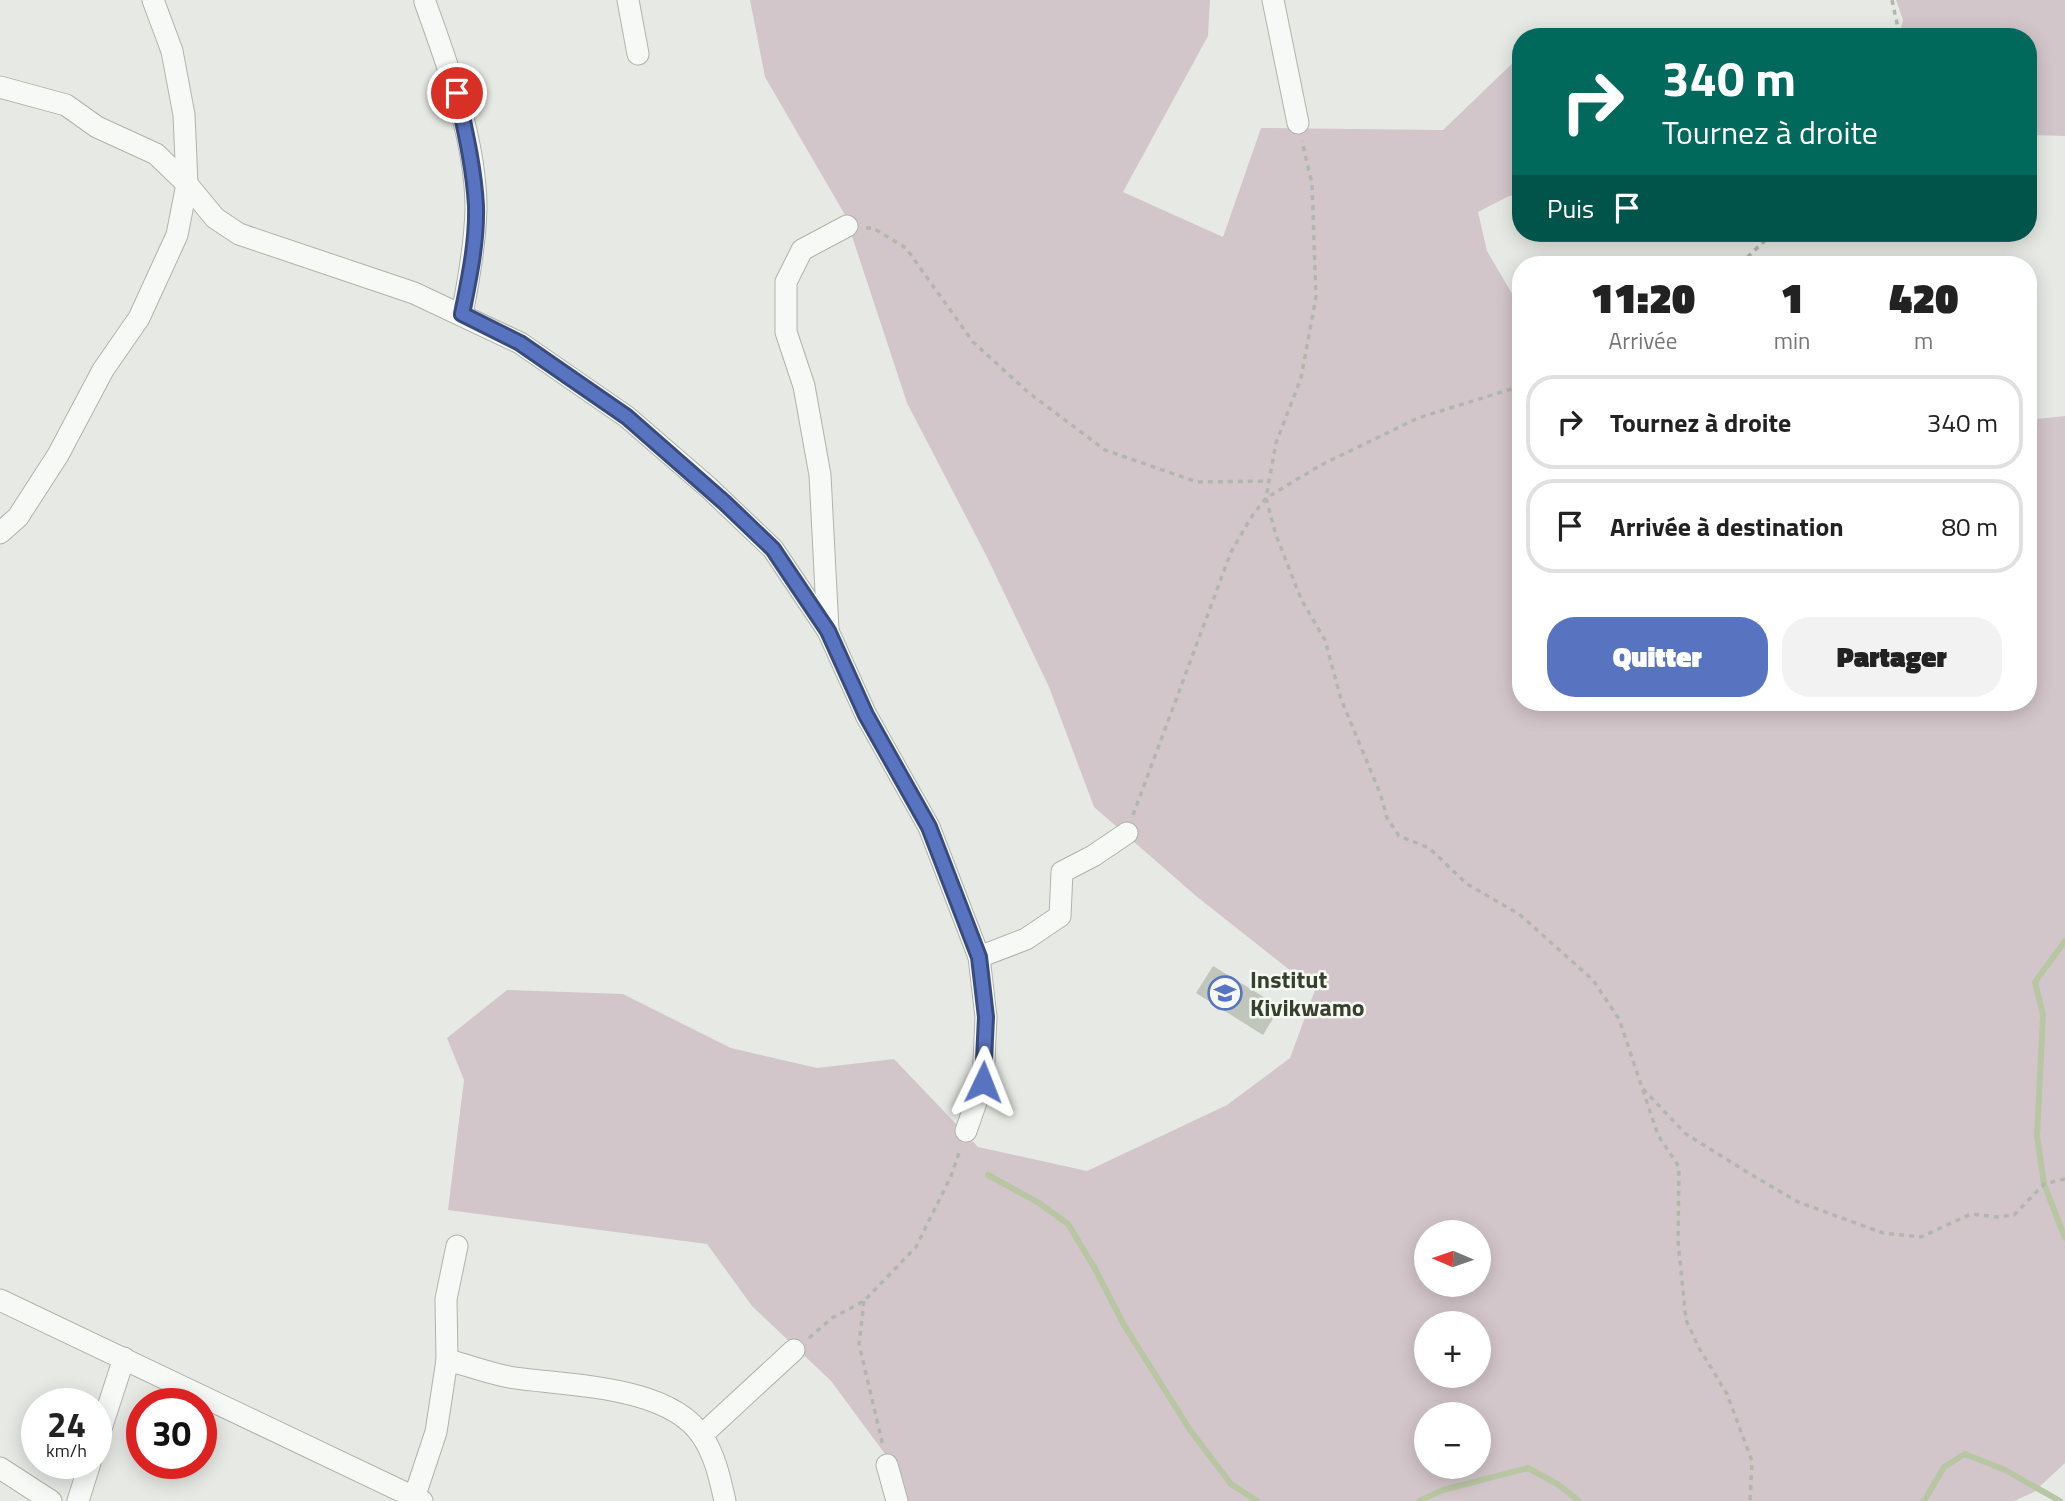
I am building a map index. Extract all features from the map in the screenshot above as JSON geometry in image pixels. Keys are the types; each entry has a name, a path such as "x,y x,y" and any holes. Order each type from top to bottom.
{"street":[{"path":"0,533 18,517 58,455 103,370 139,318 177,235 187,184 184,115 172,51 153,0"},
{"path":"628,0 638,54"},
{"path":"1273,0 1298,123"},
{"path":"425,2 457,93 469,149 476,206 473,260 462,314"},
{"path":"0,87 65,105 97,127 156,154 187,184 215,218 239,234 414,293 520,343 616,410 698,479 773,549 828,631 866,715 929,827 979,957 986,1017 983,1082 966,1131"},
{"path":"828,631 820,475 804,386 786,332 786,282 802,250 847,226"},
{"path":"979,957 1026,939 1060,916 1062,872 1093,856 1127,833"},
{"path":"0,1300 416,1500 436,1432 447,1360 446,1299 457,1246"},
{"path":"702,1435 794,1350"},
{"path":"112,1395 124,1358"},
{"path":"447,1360 506,1376 654,1400 681,1415 702,1435 718,1471 725,1501"},
{"path":"887,1465 897,1501"},
{"path":"0,1468 51,1501"},
{"path":"78,1501 85,1479"}],"path":[{"path":"1892,0 1898,28"},
{"path":"1298,123 1312,184 1316,297 1301,378 1276,443 1266,498 1276,535 1301,598 1325,640 1341,699 1380,793 1387,818 1399,836 1430,848 1467,884 1519,914 1593,980 1619,1019 1658,1135 1679,1167 1678,1241 1686,1320 1699,1348 1727,1394 1752,1461 1750,1501"},
{"path":"847,226 873,228 906,248 973,342 1029,393 1105,450 1197,482 1270,481"},
{"path":"1749,256 1763,242"},
{"path":"1127,833 1231,552 1266,498 1321,465 1418,418 1512,389"},
{"path":"1641,1087 1686,1134 1747,1172 1798,1202 1883,1233 1920,1237 1971,1214 1997,1217 2014,1215 2044,1184 2065,1179"},
{"path":"794,1350 832,1318 864,1301 916,1247 951,1176 966,1131"},
{"path":"864,1301 859,1344 887,1465"}],"shaded area":[{"path":"750,0 1210,0 1208,36 1123,192 1223,237 1261,128 1443,130 1512,64 1512,196 1478,212 1487,251 1512,294 1512,711 2037,711 2037,419 2065,416 2065,1463 2034,1492 2014,1501 906,1501 885,1454 831,1381 752,1306 707,1244 448,1210 464,1080 447,1038 507,990 623,994 731,1048 817,1068 894,1059 978,1147 1087,1171 1227,1105 1290,1058 1315,990 1196,896 1094,807 1049,687 987,557 907,403 845,215 765,77"},
{"path":"1896,0 2065,0 2065,136 2037,135 2037,28 1901,28 1903,20"}],"building":[{"path":"1213,966 1280,1007 1263,1035 1196,993"}],"waterway":[{"path":"2065,941 2035,982 2043,1015 2037,1136 2044,1184 2065,1238"},
{"path":"988,1175 1039,1203 1068,1224 1124,1325 1190,1430 1231,1484 1257,1501"},
{"path":"1924,1501 1944,1467 1965,1454 2005,1470 2060,1501"},
{"path":"1419,1501 1443,1490 1528,1468 1559,1485 1579,1501"}],"place":[{"name":"Institut Kivikwamo","path":"1225,993"}],"route":[{"path":"457,93 469,149 476,206 473,260 462,314 520,343 627,417 709,488 773,549 828,631 866,715 929,827 979,957 986,1017 983,1082"}]}
